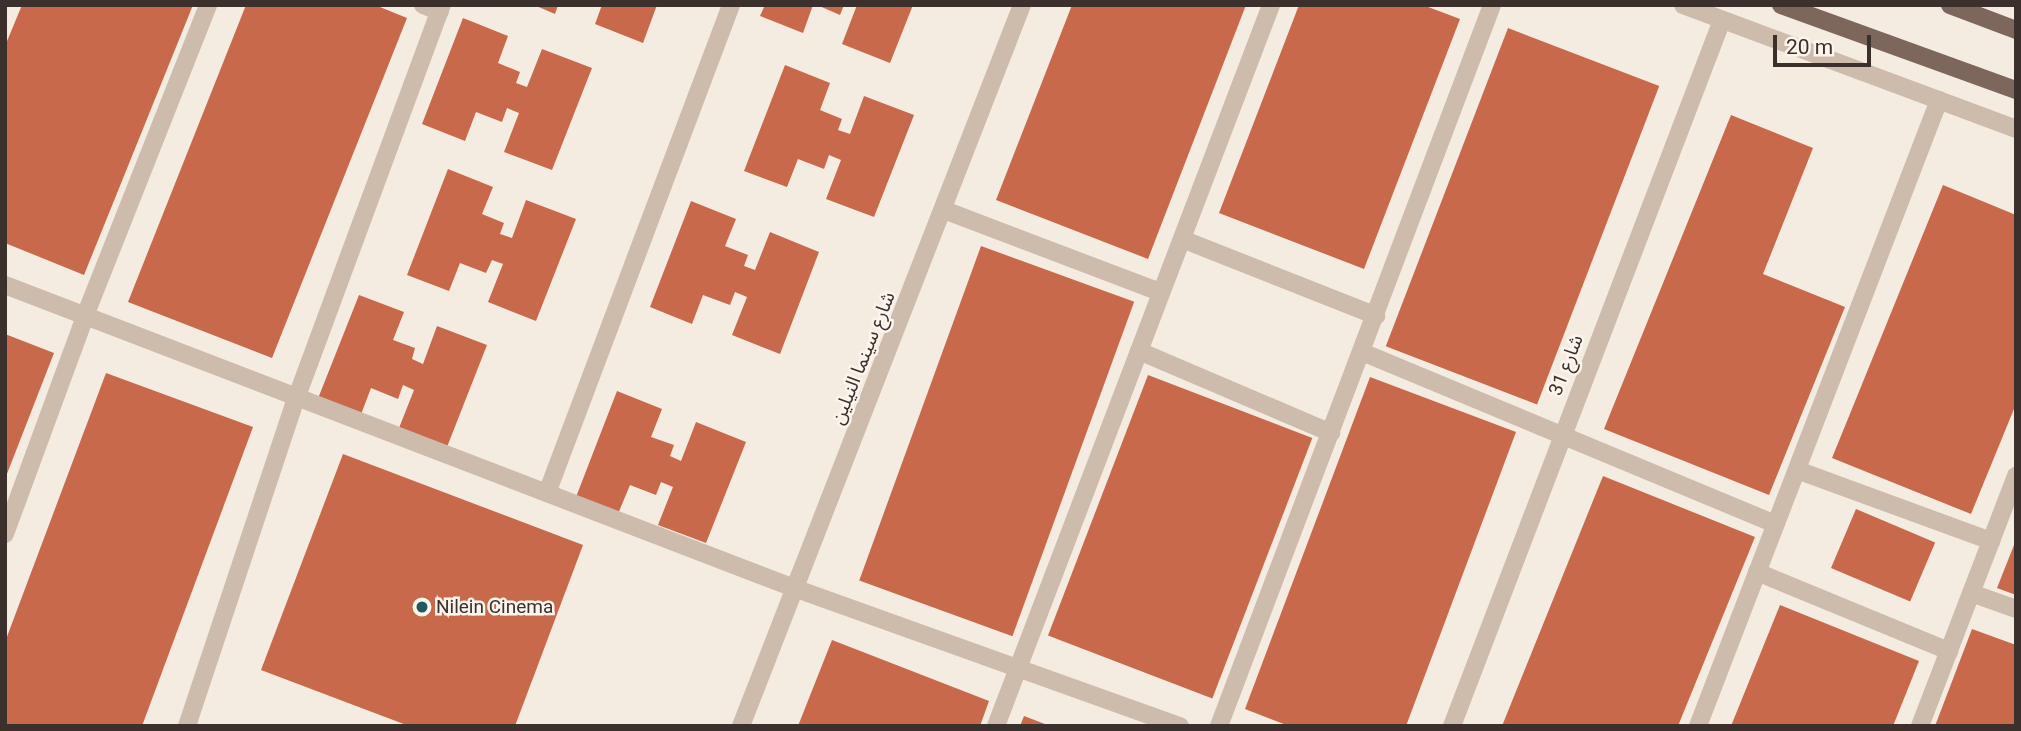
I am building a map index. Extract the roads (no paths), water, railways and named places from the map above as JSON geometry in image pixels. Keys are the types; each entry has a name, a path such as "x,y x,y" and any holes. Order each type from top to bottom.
{"main road":[{"path":"1781,5 2016,90"},
{"path":"1950,5 2016,30"}],"street":[{"path":"5,534 85,316 208,5"},
{"path":"547,493 731,5"},
{"name":"شارع سينما النيلين","path":"741,726 1022,5"},
{"path":"996,726 1271,5"},
{"path":"1219,726 1492,5"},
{"path":"1683,5 2016,129"},
{"path":"187,726 296,399 435,7"},
{"name":"شارع 31","path":"1452,726 1722,20"},
{"path":"1698,726 1939,100"},
{"path":"944,210 1160,292"},
{"path":"1182,239 1376,316"},
{"path":"5,285 794,588 1180,726"},
{"path":"1139,351 1331,433"},
{"path":"1362,352 1776,524"},
{"path":"1797,470 1991,541"},
{"path":"1920,726 2016,476"},
{"path":"1757,572 1949,651"},
{"path":"1971,593 2016,609"}],"place":[{"name":"Nilein Cinema","path":"422,607"}]}
